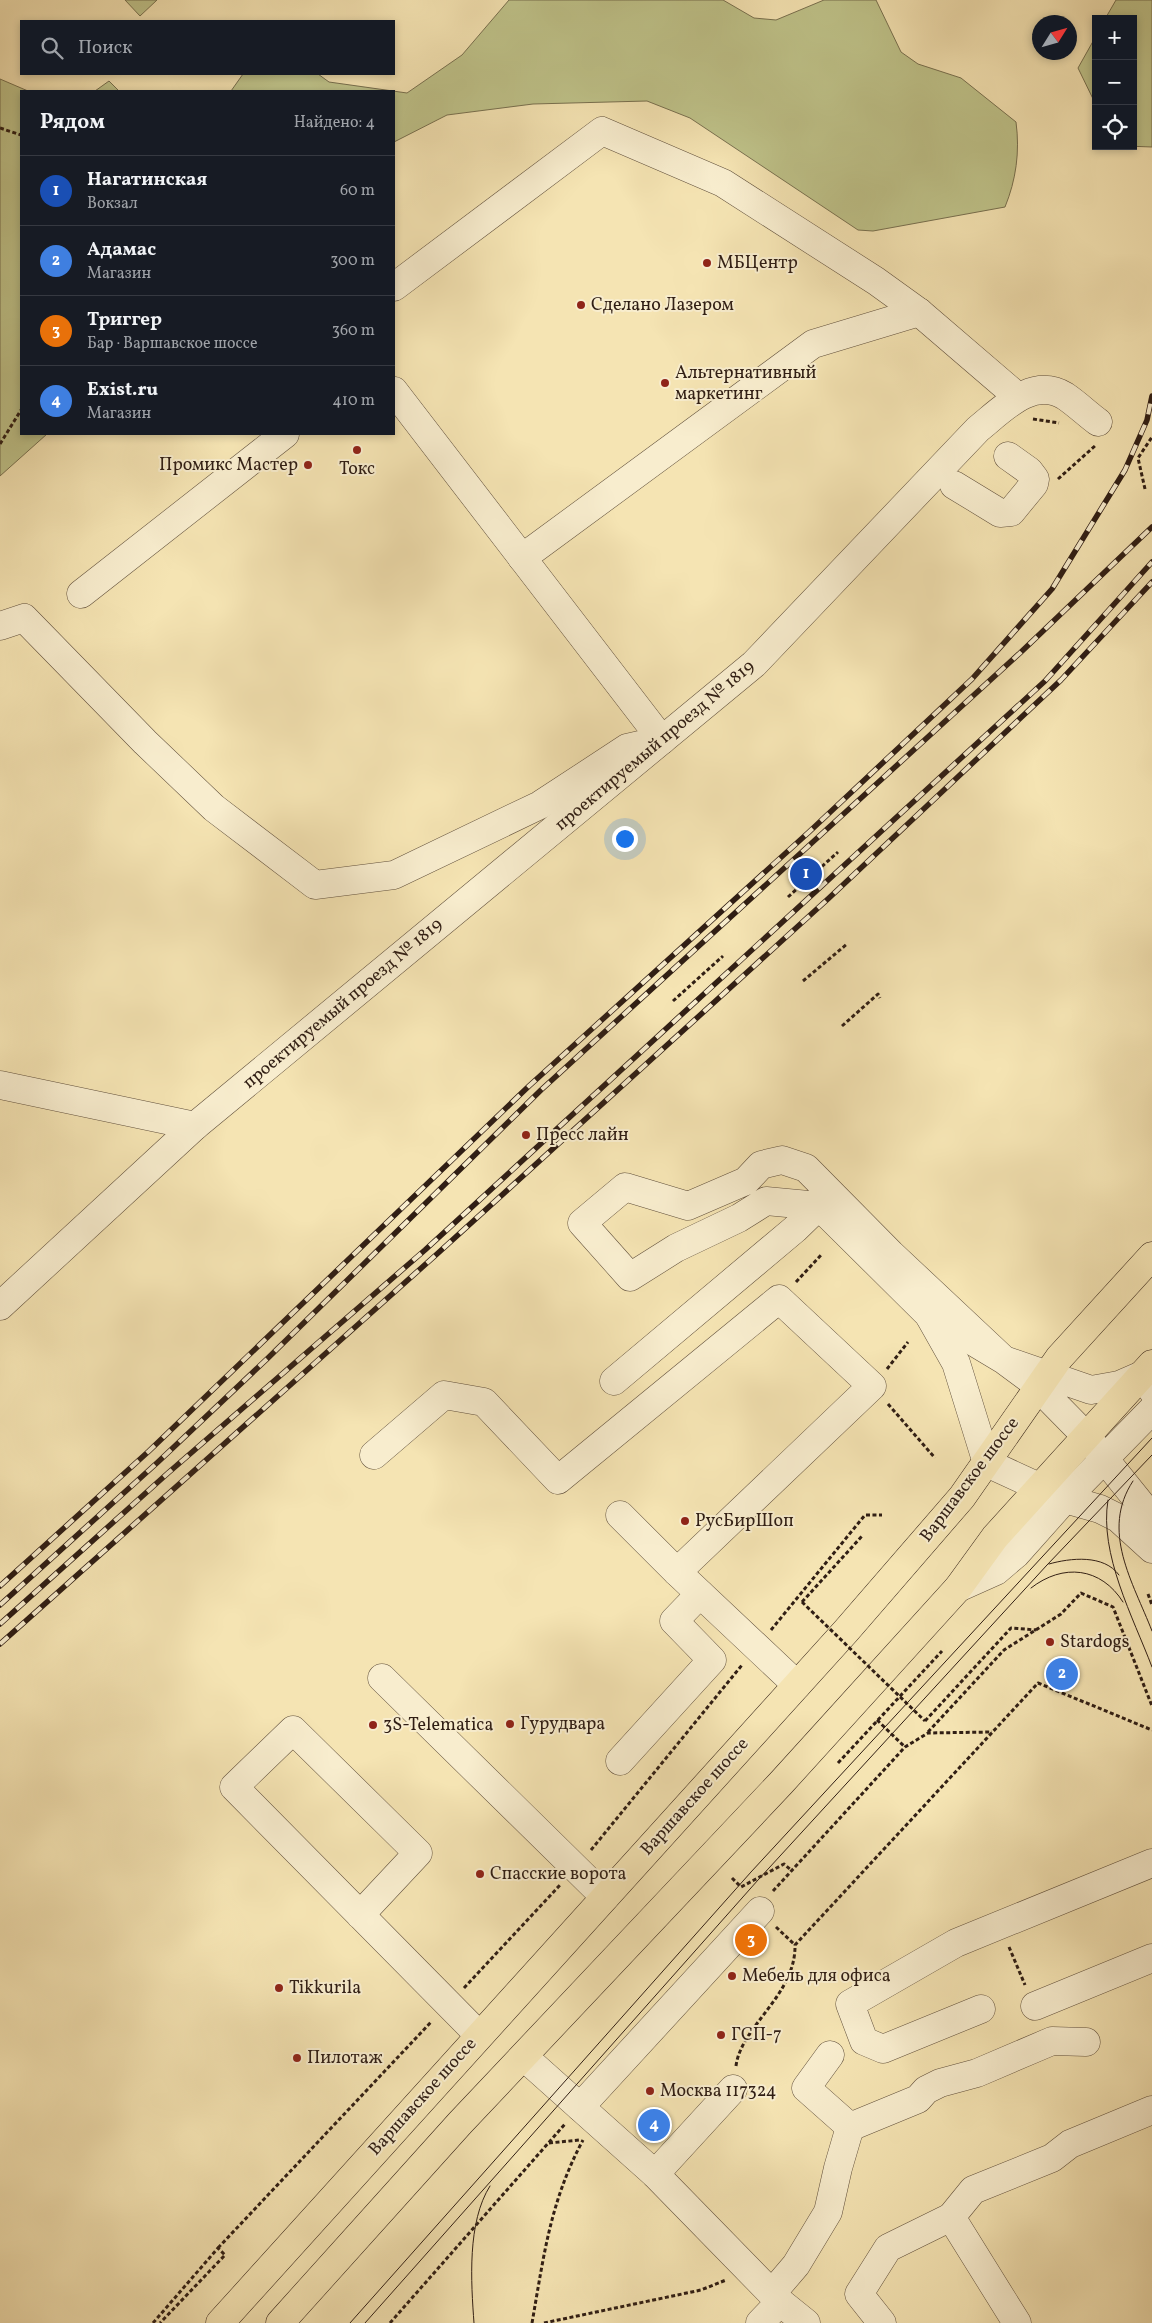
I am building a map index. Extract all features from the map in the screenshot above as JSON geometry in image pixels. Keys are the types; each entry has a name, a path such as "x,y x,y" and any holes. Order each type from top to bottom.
{"main road":[{"name":"Варшавское шоссе","path":"220,2323 797,1685 956,1503 987,1463 1059,1358 1152,1256"},
{"path":"280,2323 460,2124 781,1783 958,1588 995,1537 1086,1436 1149,1376"}],"street":[{"path":"395,286 602,131 723,183 876,281 919,312 1018,397"},
{"path":"522,558 813,344 919,312"},
{"name":"проектируемый проезд № 1819","path":"0,1306 195,1126 754,664 978,429 1018,397 1037,390 1049,390 1064,395 1098,433"},
{"path":"0,626 24,618 144,742 214,808 316,885 394,875 540,805 627,748 662,740 395,392"},
{"path":"81,594 284,435"},
{"path":"954,484 1005,514 1011,512 1034,484 1035,479 1029,471 1008,456"},
{"path":"0,1085 195,1126"},
{"path":"1004,1360 891,1254 826,1200 766,1200 739,1218 676,1248 630,1277 582,1223 625,1188 688,1206 746,1181 761,1166 782,1160 806,1168 826,1200 929,1315 956,1363 987,1463 1065,1499 1100,1509 1118,1518 1152,1549"},
{"path":"614,1381 826,1200"},
{"path":"374,1455 444,1395 484,1402 558,1480 779,1299 872,1386 677,1572"},
{"path":"929,1315 1043,1382 1091,1390 1119,1386 1149,1376"},
{"path":"1043,1382 1152,1518"},
{"path":"958,1588 996,1571 1016,1554 1065,1499 1152,1410"},
{"path":"620,1515 677,1572 797,1685"},
{"path":"620,1761 712,1660 674,1621 700,1594"},
{"path":"382,1678 605,1897"},
{"path":"360,1915 418,1853 292,1730 234,1787 360,1915 479,2035"},
{"path":"981,2009 883,2049 864,2042 850,2004 956,1943 1152,1862"},
{"path":"580,2107 760,1911"},
{"path":"1035,2006 1152,1958"},
{"path":"850,2127 918,2099 926,2090 940,2084 977,2073 1052,2041 1086,2042"},
{"path":"830,2055 806,2088 850,2127"},
{"path":"524,2057 655,2174 750,2271 780,2306 806,2323"},
{"path":"655,2174 733,2089"},
{"path":"882,2323 859,2294 888,2248 951,2218 973,2190 1052,2158 1070,2144 1152,2110"},
{"path":"760,2323 780,2306 796,2264 828,2212 850,2127"},
{"path":"951,2218 1017,2323"}],"path":[{"path":"0,128 20,135"},
{"path":"0,444 20,412"},
{"path":"1035,479 1058,479 1063,477 1098,433"},
{"path":"1145,489 1138,458 1152,437"},
{"path":"788,897 838,852"},
{"path":"803,981 847,944"},
{"path":"673,1002 723,956"},
{"path":"842,1026 878,994 880,998"},
{"path":"779,1299 821,1255"},
{"path":"908,1342 872,1386 935,1458"},
{"path":"863,1535 802,1602 925,1721 1011,1628 1037,1630"},
{"path":"795,1945 760,1911 764,1901 905,1747 928,1733 1004,1650 1062,1614 1081,1592 1113,1607 1152,1706"},
{"path":"1148,1594 1152,1605"},
{"path":"838,1762 942,1651"},
{"path":"733,2089 738,2054 778,1997 795,1959 795,1945 1038,1683 1152,1730"},
{"path":"877,1720 905,1747"},
{"path":"928,1733 992,1732"},
{"path":"732,1878 741,1887 784,1864 791,1870"},
{"path":"999,1926 1035,2006"},
{"path":"532,2323 550,2219 568,2167 583,2139 580,2107"},
{"path":"390,2323 580,2107"},
{"path":"548,2143 583,2139"},
{"path":"153,2323 218,2248 225,2256 160,2323"},
{"path":"544,2323 702,2290 750,2271"}],"green space":[{"path":"125,0 157,0 140,16"},
{"path":"509,0 723,0 754,18 776,20 824,0 876,0 901,52 918,64 961,78 1016,122 1018,144 1012,187 1005,207 873,231 858,230 690,118 647,101 533,104 447,115 395,141 395,91 407,93 462,55"},
{"path":"1116,0 1152,0 1152,147 1137,146 1137,15 1107,15"},
{"path":"1092,43 1092,97 1078,68"},
{"path":"242,75 319,75 329,82 386,90 232,90"},
{"path":"0,79 26,90 20,90 20,435 46,435 0,476"},
{"path":"109,81 118,90 96,90"}],"tram line":[{"path":"350,2323 751,1872 1152,1438"},
{"path":"365,2323 758,1880 1047,1565 1152,1455"},
{"path":"1133,1481 1124,1500 1119,1519 1120,1538 1129,1575 1152,1631"},
{"path":"1108,1500 1108,1542 1113,1563 1127,1606 1152,1667"},
{"path":"1049,1564 1067,1560 1086,1559 1105,1564 1113,1568 1119,1575"},
{"path":"1031,1588 1043,1580 1056,1575 1068,1572 1081,1572 1104,1582 1114,1590 1123,1602"},
{"path":"474,2323 472,2289 474,2234 477,2217 490,2186"}],"railway":[{"path":"0,1586 149,1451 529,1086 809,832 972,679 1052,589 1125,470 1147,420 1152,396"},
{"path":"0,1605 158,1462 268,1358 541,1090 1020,653 1152,527"},
{"path":"0,1624 168,1473 425,1250 1045,681 1152,562"},
{"path":"0,1644 437,1254 829,898 1061,680 1152,582"}],"place":[{"name":"МБЦентр","path":"707,263"},
{"name":"Сделано Лазером","path":"581,305"},
{"name":"Альтернативный маркетинг","path":"665,383"},
{"name":"Токс","path":"357,450"},
{"name":"Промикс Мастер","path":"308,465"},
{"name":"Нагатинская","path":"806,874"},
{"name":"Пресс лайн","path":"526,1135"},
{"name":"РусБирШоп","path":"685,1521"},
{"name":"Stardogs","path":"1050,1642"},
{"name":"Адамас","path":"1062,1674"},
{"name":"Гурудвара","path":"510,1724"},
{"name":"3S-Telematica","path":"373,1725"},
{"name":"Спасские ворота","path":"480,1874"},
{"name":"Триггер","path":"751,1940"},
{"name":"Мебель для офиса","path":"732,1976"},
{"name":"Tikkurila","path":"279,1988"},
{"name":"ГСП-7","path":"721,2035"},
{"name":"Пилотаж","path":"297,2058"},
{"name":"Москва 117324","path":"650,2091"},
{"name":"Exist.ru","path":"654,2125"}]}
